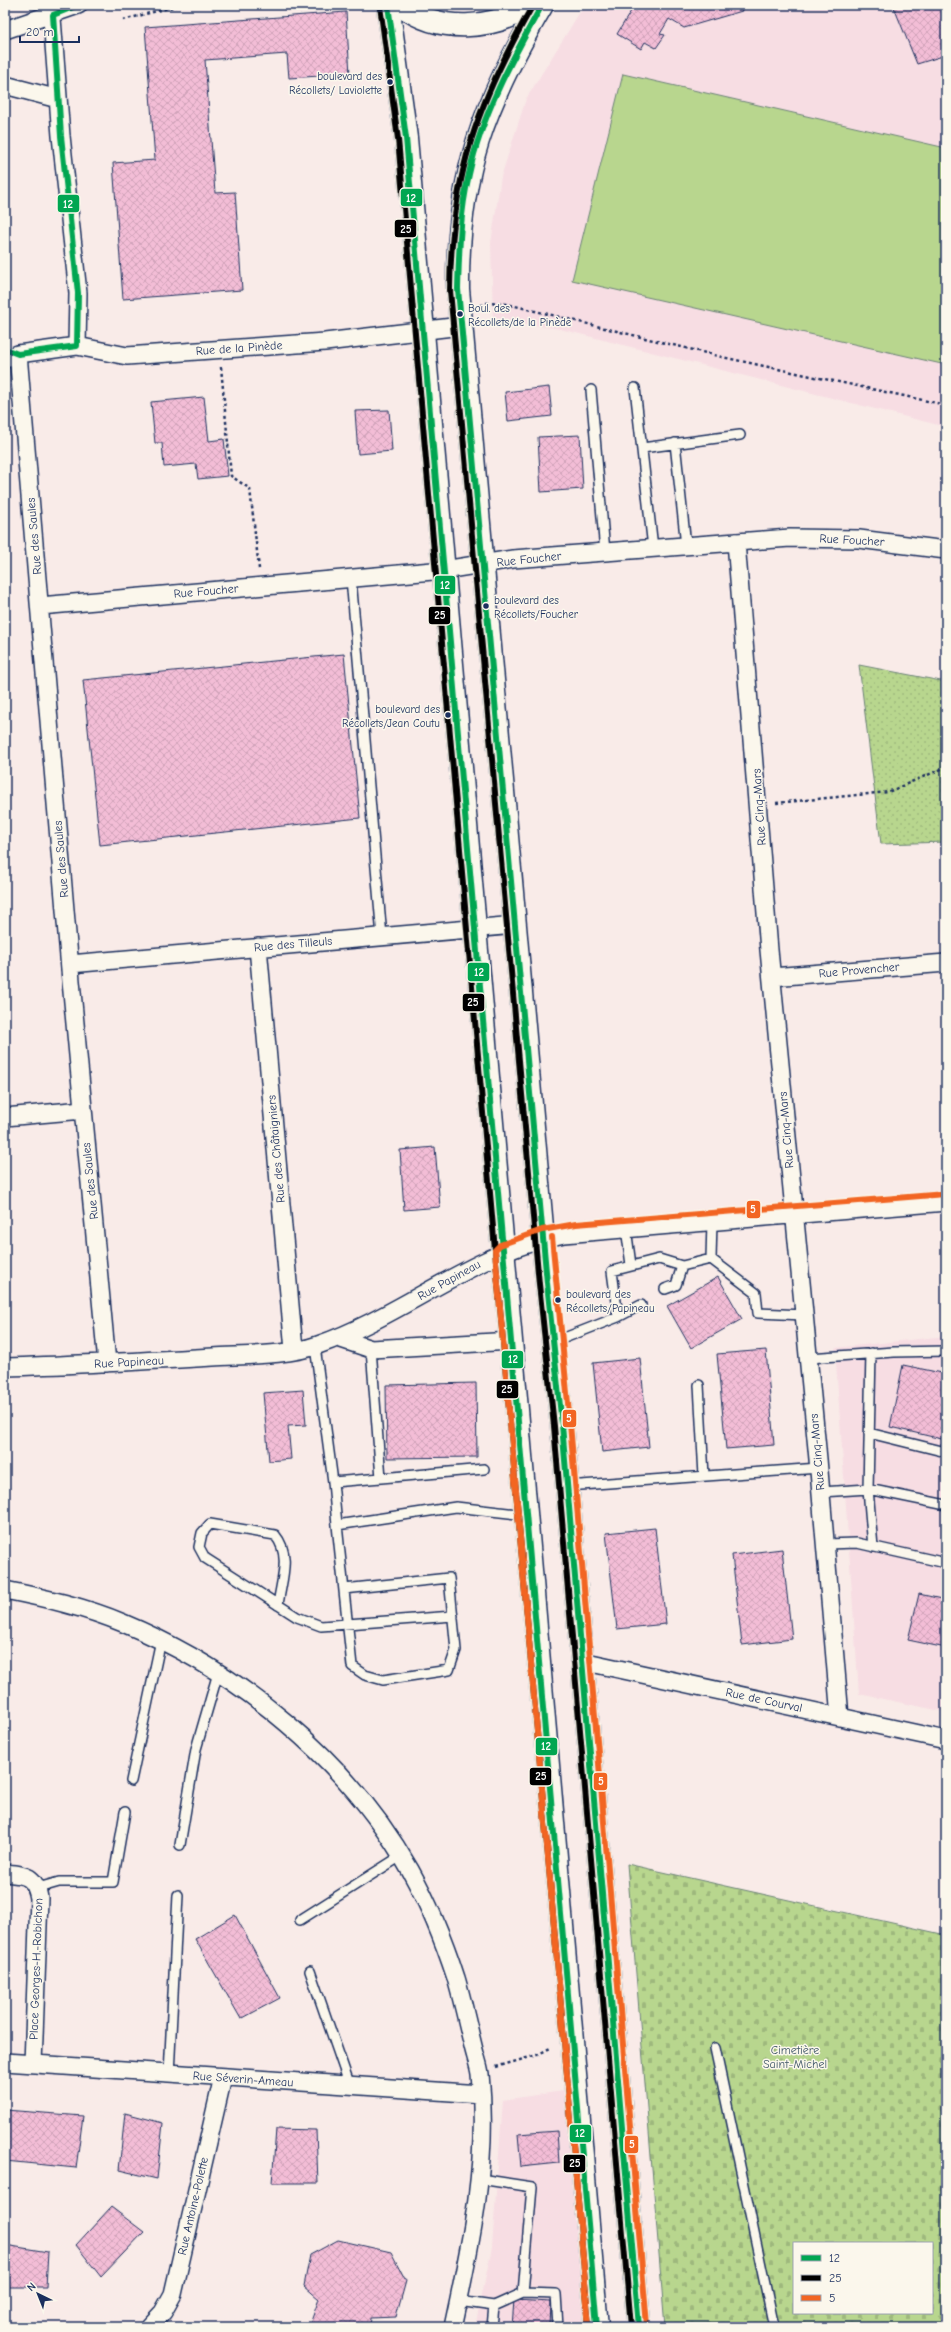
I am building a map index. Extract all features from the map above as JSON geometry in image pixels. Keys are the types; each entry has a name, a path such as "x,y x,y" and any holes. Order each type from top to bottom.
{"main road":[{"path":"388,5 406,138 597,2327"},
{"path":"401,5 426,19 462,26 500,21 532,5"},
{"path":"542,5 517,47 496,89 471,159 464,192 459,240 458,289 567,1486 639,2327"}],"street":[{"path":"5,30 52,10 78,5"},
{"path":"52,10 58,99 78,293 77,346"},
{"path":"5,85 58,99"},
{"name":"Rue de la Pinède","path":"9,354 77,346 127,356 220,348 325,342 461,326"},
{"name":"Rue des Saules","path":"9,354 40,606 82,1110 107,1363"},
{"name":"Rue Foucher","path":"40,606 444,570 513,559 736,542 835,538 946,550"},
{"name":"Rue Cinq-Mars","path":"736,542 759,804 772,977 826,1544 840,1717"},
{"name":"Rue des Tilleuls","path":"70,964 516,925"},
{"name":"Rue des Châtaigniers","path":"258,947 294,1350"},
{"name":"Rue Provencher","path":"772,977 946,963"},
{"path":"5,1117 82,1110"},
{"name":"Rue Papineau","path":"5,1367 107,1363 258,1354 315,1346 338,1338 386,1314 473,1265 503,1252 544,1238 576,1232 946,1202"},
{"path":"338,1338 371,1350 512,1341"},
{"path":"5,1590 63,1602 93,1612 161,1640 218,1673 290,1727 322,1757 371,1813 401,1856 421,1891 442,1940 462,1997 480,2071 483,2136 480,2179 453,2327"},
{"name":"Rue de Courval","path":"582,1661 946,1740"},
{"name":"Place Georges-H.-Robichon","path":"5,1873 27,1876 34,1881 38,1888 39,1898 33,2064"},
{"name":"Rue Séverin-Ameau","path":"5,2062 223,2078 481,2094"},
{"name":"Rue Antoine-Polette","path":"149,2327 163,2312 173,2294 223,2078"}],"lane":[{"path":"635,388 653,548"},
{"path":"591,390 605,552"},
{"path":"642,448 740,435"},
{"path":"675,443 686,546"},
{"path":"351,578 382,937"},
{"path":"711,1259 712,1221"},
{"path":"626,1228 631,1266"},
{"path":"618,1316 612,1271 659,1259 682,1266 711,1259"},
{"path":"711,1259 756,1293 758,1313 804,1315"},
{"path":"665,1289 676,1284 682,1266"},
{"path":"554,1342 618,1316 640,1305"},
{"path":"315,1346 333,1482 337,1525 352,1666 365,1675 383,1680 449,1670 456,1650 449,1578 344,1589"},
{"path":"371,1350 381,1478"},
{"path":"808,1358 871,1353 946,1351"},
{"path":"871,1353 868,1489 873,1546"},
{"path":"699,1385 704,1476"},
{"path":"869,1433 946,1452"},
{"path":"567,1486 819,1468"},
{"path":"333,1482 484,1469"},
{"path":"821,1492 868,1489 946,1505"},
{"path":"337,1525 456,1507 527,1515"},
{"path":"278,1605 285,1555 281,1543 275,1535 210,1524 202,1534 199,1547 205,1558 278,1605 297,1617 321,1626 453,1616"},
{"path":"826,1544 858,1543 946,1564"},
{"path":"131,1781 161,1640"},
{"path":"180,1845 196,1749 218,1673"},
{"path":"38,1888 59,1882 113,1882 125,1812"},
{"path":"300,1920 401,1856"},
{"path":"169,2074 178,1896"},
{"path":"310,1971 350,2086"},
{"path":"715,2048 774,2327"},
{"path":"480,2179 532,2187 523,2293"},
{"path":"458,2301 494,2306 523,2293 556,2294 558,2327"},
{"path":"492,2327 494,2306"}],"path":[{"path":"123,20 180,5"},
{"path":"479,307 485,303 507,304 722,357 946,405"},
{"path":"220,348 231,476 250,489 260,586"},
{"path":"759,804 888,792 946,767"},
{"path":"480,2071 537,2056 572,2038"}],"shaded area":[{"path":"588,5 946,5 946,427 560,329 493,319 491,243 501,177 526,99 580,12"},
{"path":"946,1336 946,1712 859,1694 835,1348"},
{"path":"569,2090 587,2327 475,2327 492,2247 503,2100"}],"green space":[{"path":"623,74 946,148 946,365 572,280"},
{"path":"859,665 946,682 946,842 881,844"},
{"name":"Cimetière Saint-Michel","path":"627,1864 946,1935 946,2327 665,2327"}],"building":[{"path":"624,5 741,5 742,11 684,28 669,19 660,34 665,35 656,48 645,42 641,49 617,34 631,11"},
{"path":"893,5 946,5 946,55 917,64"},
{"path":"346,12 350,74 289,78 287,54 205,60 215,193 235,192 242,290 123,299 113,163 155,160 145,27"},
{"path":"549,387 552,416 508,421 505,392"},
{"path":"204,397 209,441 224,439 228,476 198,479 196,464 164,467 162,443 155,443 151,402"},
{"path":"389,410 392,451 358,454 355,411"},
{"path":"580,435 583,489 541,492 538,437"},
{"path":"344,654 360,818 100,845 83,680"},
{"path":"435,1147 440,1207 404,1210 400,1150"},
{"path":"718,1277 742,1319 691,1348 667,1306"},
{"path":"766,1350 774,1445 726,1449 717,1354"},
{"path":"640,1358 649,1447 602,1452 593,1363"},
{"path":"903,1365 946,1374 946,1440 890,1427"},
{"path":"476,1383 477,1457 387,1458 386,1385"},
{"path":"303,1390 306,1425 288,1426 291,1459 269,1461 263,1393"},
{"path":"655,1528 666,1624 617,1629 606,1533"},
{"path":"782,1549 792,1639 742,1645 732,1555"},
{"path":"919,1594 946,1600 946,1648 908,1640"},
{"path":"235,1915 280,1998 241,2019 195,1939"},
{"path":"5,2110 83,2116 76,2168 5,2161"},
{"path":"125,2113 163,2123 157,2179 119,2170"},
{"path":"276,2129 316,2130 318,2183 272,2183"},
{"path":"557,2131 559,2163 521,2167 518,2134"},
{"path":"111,2207 144,2232 101,2277 76,2245"},
{"path":"338,2240 391,2252 406,2281 396,2317 371,2318 370,2327 306,2327 310,2324 319,2299 304,2286 310,2255"},
{"path":"5,2245 48,2252 46,2287 5,2287"},
{"path":"514,2300 551,2302 550,2327 512,2327"}],"transit line":[{"name":"12","path":"5,349 18,354 77,346 78,293 61,136 53,15 78,5"},
{"name":"12","path":"388,5 406,138 597,2327"},
{"name":"25","path":"533,5 513,41 497,75 482,108 471,141 462,175 456,211 450,290 539,1284 554,1426 631,2327"},
{"name":"12","path":"542,5 499,87 475,152 466,188 462,217 458,289 547,1283 562,1425 639,2327"},
{"name":"25","path":"380,6 398,139 589,2327"},
{"name":"5","path":"589,2327 495,1250 500,1245 542,1230 576,1224 945,1194"},
{"name":"5","path":"552,1237 570,1424 647,2326"}],"place":[{"name":"boulevard des Récollets/ Laviolette","path":"390,82"},
{"name":"Boul. des Récollets/de la Pinède","path":"460,314"},
{"name":"boulevard des Récollets/Foucher","path":"486,606"},
{"name":"boulevard des Récollets/Jean Coutu","path":"448,715"},
{"name":"boulevard des Récollets/Papineau","path":"558,1300"}]}
